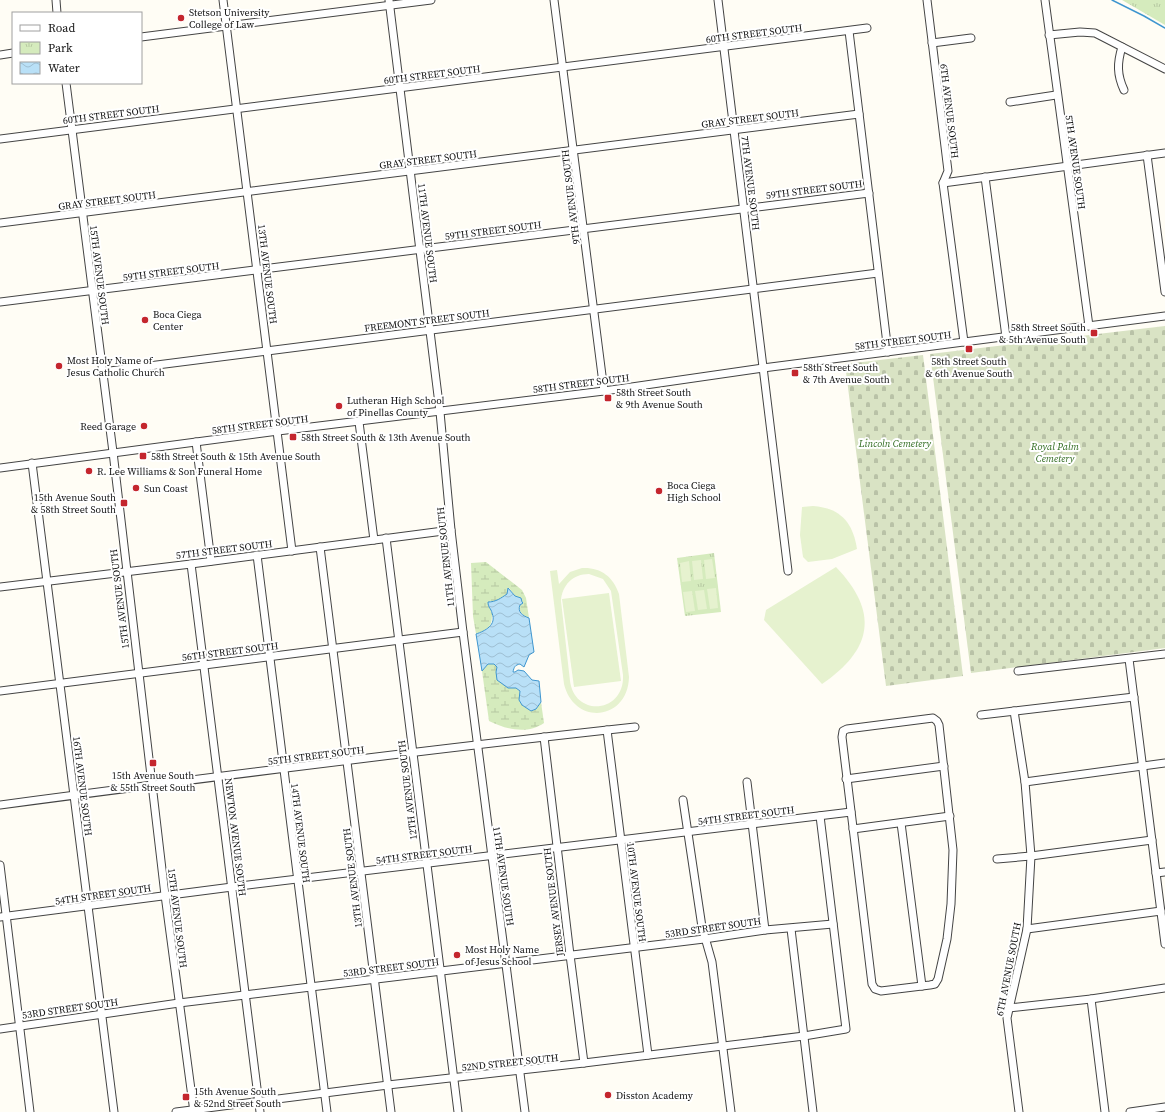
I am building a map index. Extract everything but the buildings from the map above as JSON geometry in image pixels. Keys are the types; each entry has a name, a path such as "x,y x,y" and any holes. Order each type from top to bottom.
{"street":[{"path":"56,0 57,12"},
{"name":"13TH AVENUE SOUTH","path":"224,0 292,551"},
{"path":"142,37 227,27 389,3 431,0"},
{"name":"9TH AVENUE SOUTH","path":"554,0 604,391"},
{"name":"7TH AVENUE SOUTH","path":"718,0 788,571"},
{"name":"6TH AVENUE SOUTH","path":"927,0 948,171 944,183 964,342"},
{"name":"5TH AVENUE SOUTH","path":"1045,0 1056,95 1068,165 1089,326"},
{"name":"11TH AVENUE SOUTH","path":"389,3 440,412 451,530 463,632 525,1112"},
{"name":"60TH STREET SOUTH","path":"0,139 867,28"},
{"path":"849,31 888,352"},
{"path":"1049,35 1080,32 1095,33 1165,69"},
{"path":"932,43 971,38"},
{"path":"1122,47 1118,58 1118,66 1120,81 1124,90"},
{"path":"0,55 12,53"},
{"name":"15TH AVENUE SOUTH","path":"66,84 91,291 113,452 138,673 193,1111"},
{"path":"1010,102 1056,95"},
{"name":"GRAY STREET SOUTH","path":"0,223 859,114"},
{"path":"944,183 1165,153"},
{"path":"1147,155 1165,292"},
{"path":"985,177 1006,337"},
{"name":"59TH STREET SOUTH","path":"0,302 869,193"},
{"name":"FREEMONT STREET SOUTH","path":"102,372 878,273"},
{"name":"58TH STREET SOUTH","path":"0,468 113,452 604,391 763,368 1165,316"},
{"path":"359,422 374,540"},
{"path":"196,442 211,561"},
{"name":"16TH AVENUE SOUTH","path":"32,463 114,1112"},
{"name":"57TH STREET SOUTH","path":"0,587 257,556 451,530"},
{"name":"12TH AVENUE SOUTH","path":"386,538 458,1112"},
{"name":"13TH AVENUE SOUTH","path":"320,547 391,1112"},
{"name":"14TH AVENUE SOUTH","path":"257,556 326,1112"},
{"name":"NEWTON AVENUE SOUTH","path":"191,564 260,1112"},
{"name":"56TH STREET SOUTH","path":"0,691 463,632"},
{"path":"1018,671 1165,654"},
{"path":"1129,659 1165,944"},
{"path":"981,715 1134,697"},
{"name":"6TH AVENUE SOUTH","path":"1014,711 1025,782 1031,856 1027,929 1008,1018 1019,1112"},
{"path":"933,718 939,725 944,766 953,850 951,904 947,939 938,979 934,984 881,992 875,989 872,984 854,829 846,779 842,737 843,731 847,729 933,718"},
{"name":"55TH STREET SOUTH","path":"0,805 152,784 635,727"},
{"name":"10TH AVENUE SOUTH","path":"607,730 648,1055"},
{"name":"JERSEY AVENUE SOUTH","path":"544,737 584,1064"},
{"path":"1025,782 1165,764"},
{"path":"846,779 944,766"},
{"path":"747,782 765,930"},
{"path":"683,800 704,939 712,962 731,1112"},
{"name":"54TH STREET SOUTH","path":"3,917 165,895 851,812"},
{"path":"820,816 833,924"},
{"path":"854,829 950,816"},
{"path":"901,822 922,986"},
{"path":"997,859 1152,840"},
{"path":"0,866 3,917 30,1112"},
{"path":"1156,873 1165,872"},
{"path":"1027,929 1161,911"},
{"name":"53RD STREET SOUTH","path":"0,1029 179,1003 311,988 765,930 791,929 833,924"},
{"name":"52ND STREET SOUTH","path":"176,1112 388,1085 584,1064 804,1036 846,1029 833,924"},
{"path":"791,929 813,1112"},
{"path":"1009,1008 1091,999 1165,988"},
{"path":"1091,999 1105,1112"},
{"path":"1130,1112 1165,1108"}],"green space":[{"path":"1122,0 1165,0 1165,25"},
{"name":"Royal Palm Cemetery","path":"1165,326 1165,648 971,673 930,354"},
{"name":"Lincoln Cemetery","path":"923,355 963,676 886,686 845,364"},
{"path":"813,506 831,510 844,518 849,524 857,549 832,559 808,562 803,557 800,535 802,507"},
{"path":"714,553 721,612 685,616 677,558"},
{"path":"712,559 715,578 706,579 704,560"},
{"path":"701,560 703,579 694,580 692,561"},
{"path":"689,561 691,581 682,582 680,563"},
{"path":"486,562 522,590 526,598 529,618 523,615 520,611 519,607 522,602 521,598 515,596 509,588 507,594 497,601 490,601 492,613 489,627 476,634 473,616 471,563"},
{"path":"836,567 850,584 859,599 864,615 864,629 860,643 852,657 839,671 822,684 764,620 766,610"},
{"path":"582,568 600,571 613,582 619,594 629,677 626,692 620,703 611,710 600,713 589,712 578,707 570,698 564,684 550,571 557,570 559,584 570,572","holes":["589,574 603,579 611,591 623,675 622,688 616,697 608,703 599,706 589,705 581,701 574,693 570,681 561,601 566,585 573,578"]},
{"path":"716,588 718,608 710,609 707,589"},
{"path":"704,590 707,609 698,610 695,591"},
{"path":"692,591 695,611 686,612 683,592"},
{"path":"609,593 621,681 574,687 562,599"},
{"path":"488,664 494,664 498,667 501,683 508,688 516,688 520,691 522,705 531,711 536,709 541,702 544,723 530,729 516,730 489,721 482,671"}],"water":[{"path":"508,588 515,596 521,598 523,603 520,605 519,610 523,615 529,618 534,652 529,655 524,667 520,664 517,665 513,672 518,670 524,671 532,680 539,681 541,702 536,709 531,711 522,705 519,700 520,691 516,688 508,688 497,680 497,667 494,664 488,664 482,671 476,634 492,624 492,611 488,606 488,602 496,601 507,594"}],"waterway":[{"path":"1112,0 1165,28"}],"place":[{"name":"Stetson University College of Law","path":"181,18"},
{"name":"Boca Ciega Center","path":"145,320"},
{"name":"58th Street South & 5th Avenue South","path":"1094,333"},
{"name":"58th Street South & 6th Avenue South","path":"969,349"},
{"name":"Most Holy Name of Jesus Catholic Church","path":"59,366"},
{"name":"58th Street South & 7th Avenue South","path":"795,373"},
{"name":"58th Street South & 9th Avenue South","path":"608,398"},
{"name":"Lutheran High School of Pinellas County","path":"339,406"},
{"name":"Reed Garage","path":"144,426"},
{"name":"58th Street South & 13th Avenue South","path":"293,437"},
{"name":"58th Street South & 15th Avenue South","path":"143,456"},
{"name":"R. Lee Williams & Son Funeral Home","path":"89,471"},
{"name":"Sun Coast","path":"136,488"},
{"name":"Boca Ciega High School","path":"659,491"},
{"name":"15th Avenue South & 58th Street South","path":"124,503"},
{"name":"15th Avenue South & 55th Street South","path":"153,763"},
{"name":"Most Holy Name of Jesus School","path":"457,955"},
{"name":"Disston Academy","path":"608,1095"},
{"name":"15th Avenue South & 52nd Street South","path":"186,1097"}]}
